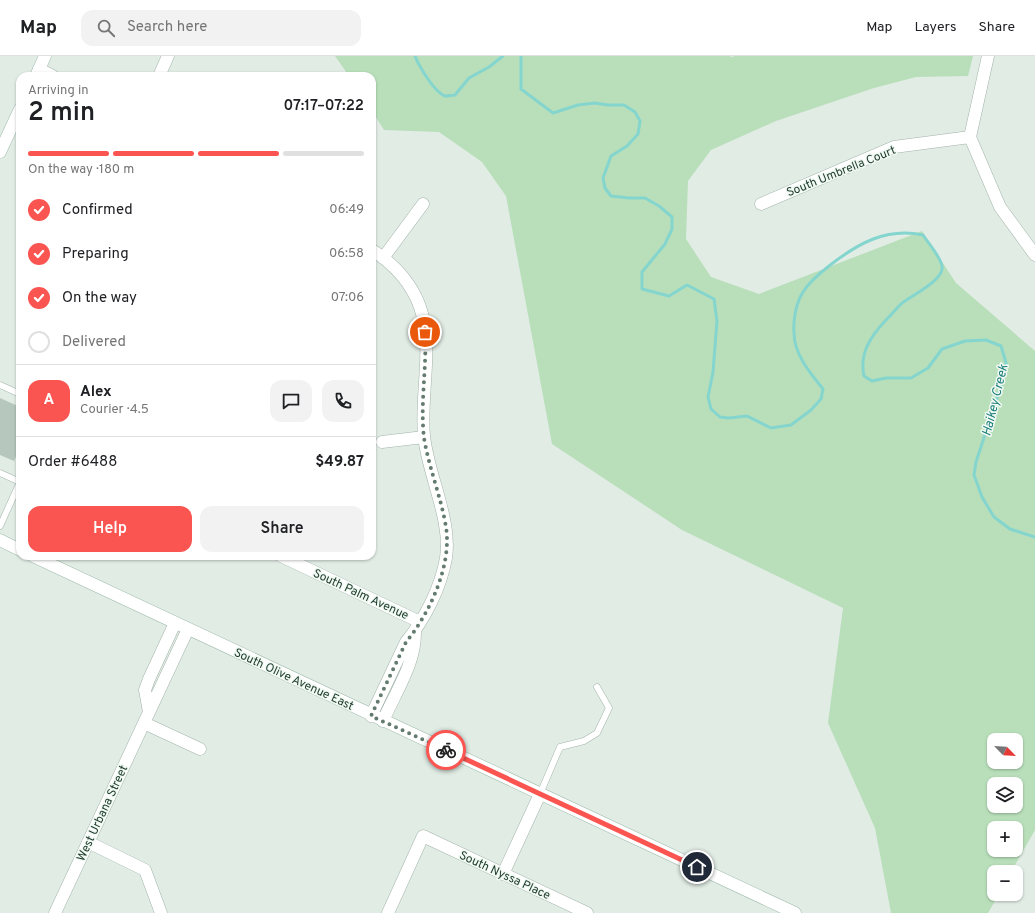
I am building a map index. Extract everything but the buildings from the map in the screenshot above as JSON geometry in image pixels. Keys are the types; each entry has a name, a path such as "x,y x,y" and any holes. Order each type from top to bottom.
{"street":[{"path":"37,72 45,56"},
{"path":"161,72 168,56"},
{"path":"988,56 970,137 1000,207 1035,255"},
{"path":"0,152 16,118"},
{"name":"South Umbrella Court","path":"760,204 894,147 970,137"},
{"path":"384,258 423,204"},
{"path":"371,716 406,642 417,626 442,576 447,543 446,526 433,481 424,437 423,403 426,348 423,318 416,297 410,286 397,269 376,253"},
{"path":"382,442 424,437"},
{"path":"0,540 16,548"},
{"name":"South Olive Avenue East","path":"41,560 371,716 795,913"},
{"name":"South Palm Avenue","path":"289,560 417,626"},
{"path":"175,623 145,690 147,718 200,750"},
{"path":"383,721 411,659 415,645 417,626"},
{"name":"West Urbana Street","path":"55,913 188,629"},
{"path":"503,874 540,794"},
{"name":"South Nyssa Place","path":"388,913 423,836 587,913"},
{"path":"88,842 145,870 161,913"}],"lane":[{"path":"0,384 16,392"},
{"path":"0,473 16,480"},
{"path":"0,526 16,491"},
{"path":"540,794 560,747 584,741 597,733 609,708 597,687"}],"green space":[{"path":"335,56 973,56 968,76 916,77 874,88 776,121 711,150 688,181 686,239 711,277 759,294 922,231 956,283 1035,351 1035,830 1023,851 1023,821 987,821 987,857 1020,857 1015,865 987,865 987,901 995,901 988,913 891,913 875,828 828,723 843,608 682,530 552,444 506,196 482,162 439,132 384,130 376,117 376,72 346,72"}],"waterway":[{"name":"Haikey Creek","path":"415,56 423,72 436,89 445,96 455,95 469,78 489,67 503,56"},
{"name":"Haikey Creek","path":"521,56 521,89 553,113 578,105 595,103 624,105 635,112 640,121 638,134 627,146 611,156 603,178 605,188 611,196 645,198 659,206 672,217 672,229 665,244 642,272 642,289 669,296 687,285 714,299 717,321 713,372 708,397 711,409 720,417 729,418 747,416 771,428 791,425 811,410 821,399 823,389 804,363 795,341 794,328 797,306 805,288 822,272 861,244 884,235 897,233 923,235 939,258 942,266 941,271 933,282 901,304 876,332 865,352 863,360 864,376 872,381 886,378 911,378 928,368 942,349 965,341 986,340 1001,346 1006,363 1000,389 976,462 974,475 982,497 994,517 1010,529 1035,537"}],"way so far":[{"path":"425,332 426,348 423,403 424,437 433,481 446,526 446,557 442,576 435,593 415,631 406,642 371,716 446,750"}],"route":[{"path":"446,750 697,867"}]}
